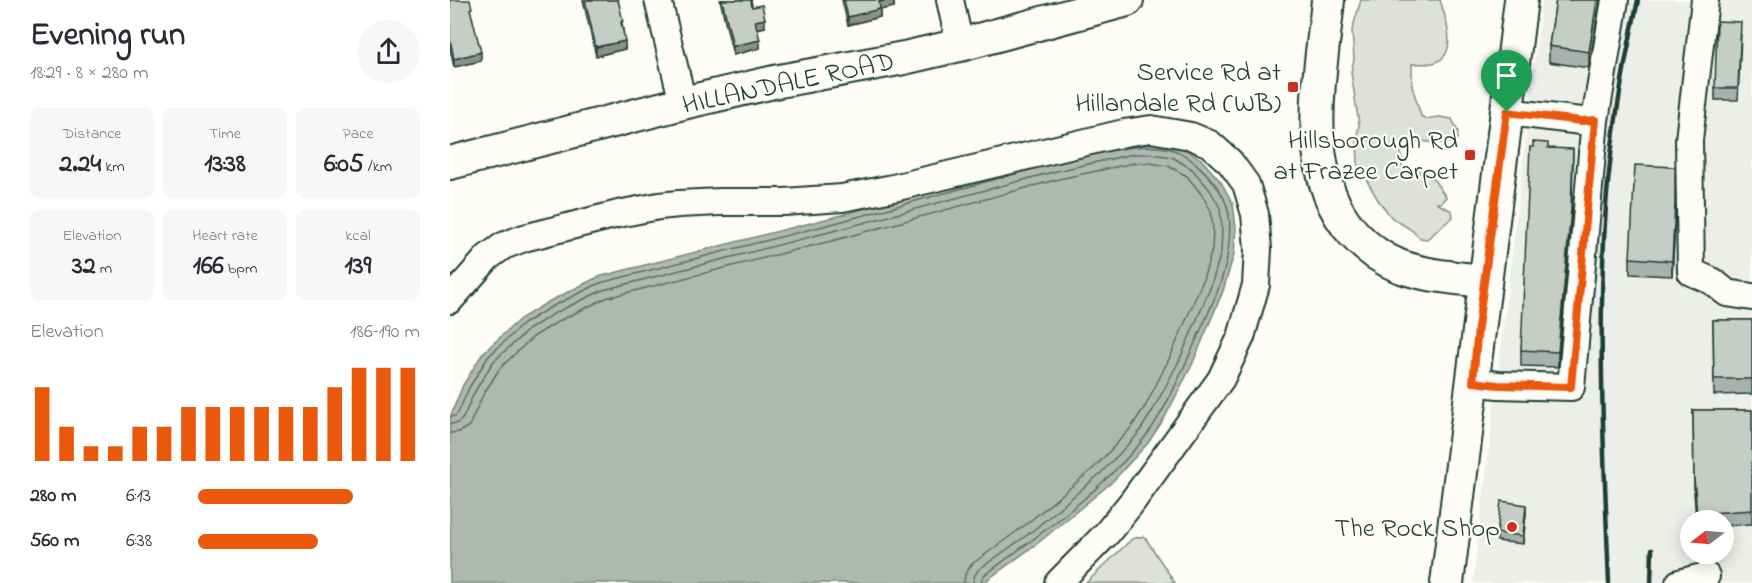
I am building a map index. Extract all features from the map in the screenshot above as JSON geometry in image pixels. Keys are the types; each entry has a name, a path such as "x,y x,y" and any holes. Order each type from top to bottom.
{"main road":[{"name":"HILLANDALE ROAD","path":"450,162 774,82 904,58 960,45 1127,0"},
{"path":"1328,0 1318,131 1321,168 1330,200 1342,220 1360,241 1399,266 1432,275 1484,281"},
{"path":"1447,583 1521,0"}],"street":[{"path":"658,0 683,103"},
{"path":"950,0 960,45"},
{"path":"1473,382 1571,387 1595,120 1615,0"},
{"path":"1706,0 1689,140 1691,272 1712,281 1727,293 1752,297"},
{"path":"1507,112 1581,121 1595,120"},
{"path":"450,300 488,257 503,246 524,238 618,214 679,204 784,202 843,198 1124,133 1151,129 1191,136 1210,144 1230,162 1246,184 1255,214 1258,249 1256,285 1241,337 1221,379 1132,502 1107,533 1058,583"},
{"path":"1679,583 1706,576"}],"shaded area":[{"path":"1361,0 1440,0 1445,15 1449,43 1447,51 1443,58 1436,62 1412,64 1412,86 1421,116 1426,119 1439,117 1452,119 1458,132 1457,139 1446,143 1404,142 1401,155 1403,169 1417,169 1422,174 1430,174 1446,197 1441,203 1436,203 1452,211 1453,217 1427,239 1420,238 1392,218 1378,200 1358,165 1359,125 1351,72 1354,59 1352,30"},
{"path":"1542,0 1752,0 1752,583 1473,583"},
{"path":"1144,536 1175,583 1086,583 1132,539"}],"water":[{"path":"1131,140 1176,144 1201,159 1221,182 1233,204 1236,228 1234,254 1223,291 1192,365 1165,417 1148,443 1111,483 1038,543 987,580 982,583 450,583 450,417 463,385 483,353 520,319 598,277 1053,158"}],"building":[{"path":"450,0 470,0 472,8 470,9 481,52 454,59 450,40"},
{"path":"585,0 618,0 625,41 596,47"},
{"path":"722,0 751,0 752,7 762,5 765,19 755,21 760,40 733,46"},
{"path":"844,0 888,0 879,2 880,9 848,17"},
{"path":"1556,0 1597,0 1589,52 1549,46"},
{"path":"1717,21 1741,22 1738,88 1715,88"},
{"path":"1533,142 1548,143 1548,148 1573,149 1571,209 1558,352 1521,350 1530,147 1533,147"},
{"path":"1635,165 1675,167 1672,261 1630,258"},
{"path":"1713,320 1752,320 1752,379 1714,379"},
{"path":"1693,410 1752,410 1752,510 1697,510"},
{"name":"The Rock Shop","path":"1501,501 1526,505 1523,536 1497,533"}],"railway":[{"path":"1609,583 1602,394 1603,253 1614,128 1638,0"},
{"path":"1651,583 1652,549"}],"place":[{"name":"Service Rd at Hillandale Rd (WB)","path":"1293,87"},
{"name":"Hillsborough Rd at Frazee Carpet","path":"1470,155"},
{"name":"The Rock Shop","path":"1512,527"}],"route":[{"path":"1507,112 1581,121 1595,120 1571,387 1473,382 1478,327 1507,112"}]}
